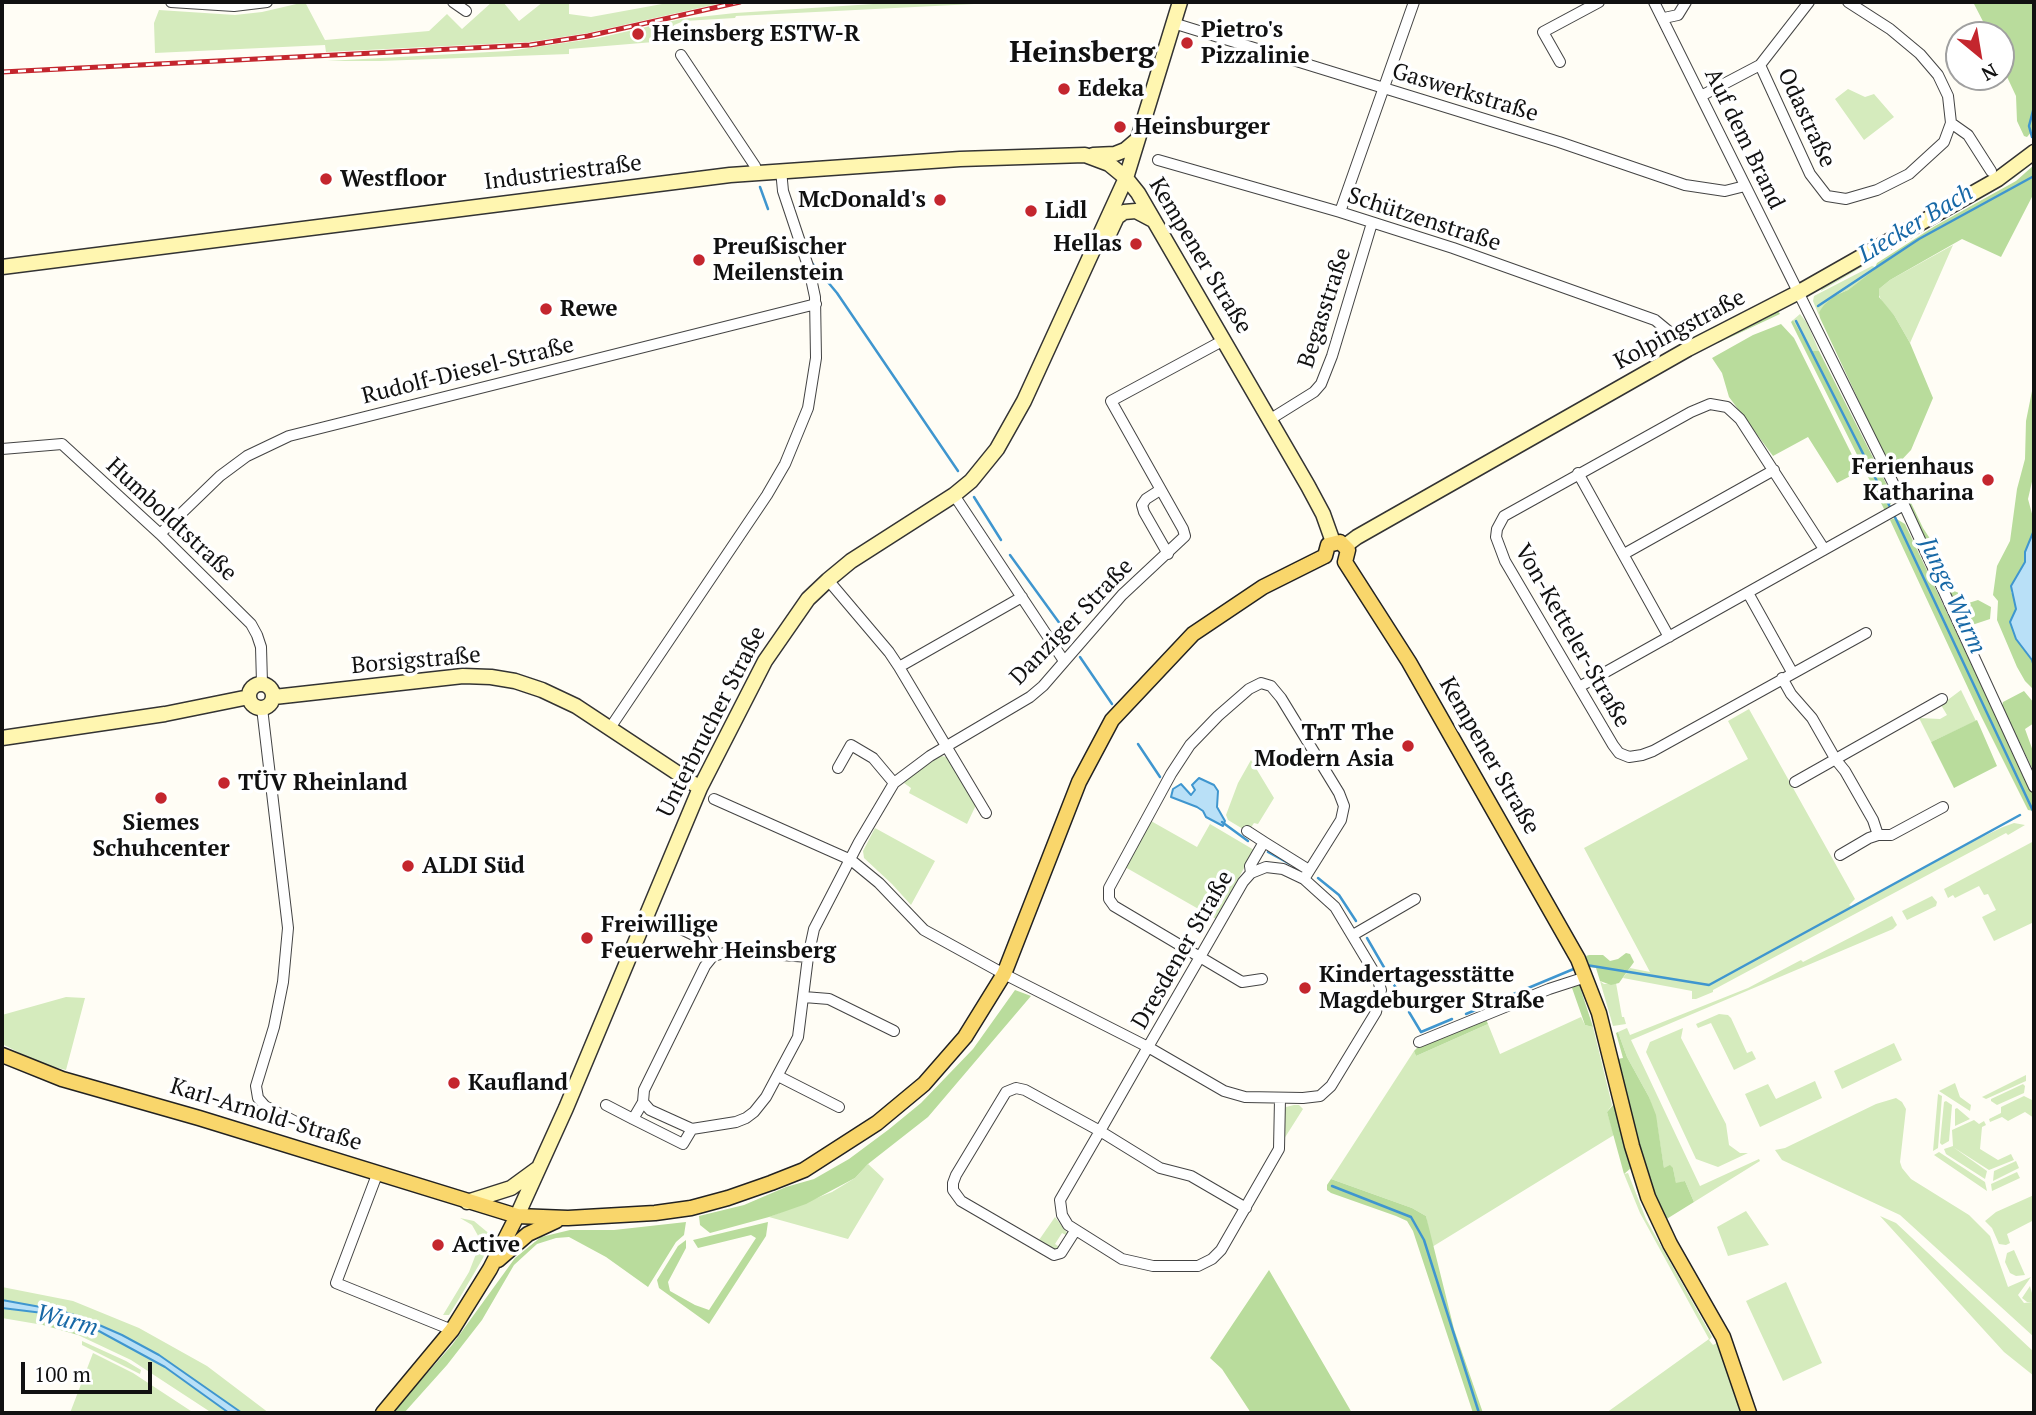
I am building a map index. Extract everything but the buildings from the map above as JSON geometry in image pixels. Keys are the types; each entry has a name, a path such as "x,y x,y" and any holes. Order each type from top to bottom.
{"main road":[{"path":"1339,544 1348,553 1345,562 1333,565 1325,556 1326,548 1339,544"},
{"path":"490,1269 528,1234 545,1225 568,1218 625,1216 691,1208 728,1198 804,1170 877,1123 924,1084 965,1037 1004,974 1079,782 1112,720 1193,634 1263,587 1325,556"},
{"name":"Kempener Straße","path":"1345,562 1409,662 1578,959 1603,1026 1632,1146 1648,1197 1670,1244 1723,1337 1749,1413"},
{"name":"Karl-Arnold-Straße","path":"2,1055 62,1079 378,1172 467,1202 517,1216 568,1218"},
{"path":"383,1413 452,1330 490,1269 517,1216"}],"street":[{"path":"170,2 234,6 267,2"},
{"path":"453,2 466,10"},
{"name":"Unterbrucher Straße","path":"517,1216 700,788 765,661 795,616 828,580 851,561 954,495 971,481 997,449 1031,387 1126,177 1178,25 1180,2"},
{"path":"1340,212 1414,2"},
{"path":"1560,62 1543,32 1599,2"},
{"name":"Auf dem Brand","path":"1654,2 1904,505 2034,787"},
{"path":"1664,18 1678,15 1686,2"},
{"path":"1701,96 1760,65 1809,2"},
{"path":"1848,2 1890,29 1920,54 1938,75 1948,96 1951,123 1968,135 1991,171"},
{"name":"Gaswerkstraße","path":"1178,25 1554,140 1685,185 1725,191 1745,186"},
{"path":"681,55 757,172"},
{"name":"Odastraße","path":"1760,65 1810,174 1827,196 1846,200 1877,190 1909,174 1944,142 1951,123"},
{"path":"1085,155 1115,154 1125,150 1139,138"},
{"name":"Kolpingstraße","path":"1339,544 1369,530 1688,349 1800,292 1998,179 2034,152"},
{"name":"Industriestraße","path":"2,267 781,170 960,159 1085,155 1100,159 1126,177"},
{"name":"Schützenstraße","path":"1158,160 1340,212 1479,257 1655,320 1672,334"},
{"path":"610,728 767,495 785,464 808,408 817,358 816,304 809,269 783,191 781,170"},
{"name":"Kempener Straße","path":"1126,177 1224,340 1339,544"},
{"path":"1079,284 1098,257 1118,217 1124,212 1136,211 1155,222"},
{"name":"Begasstraße","path":"1269,420 1314,392 1321,384 1373,223"},
{"name":"Rudolf-Diesel-Straße","path":"160,534 220,476 247,456 289,436 816,304"},
{"name":"Danziger Straße","path":"606,1105 683,1144 692,1129 747,1118 766,1097 798,1037 814,929 894,783 946,746 1030,697 1043,686 1122,595 1185,536 1111,401 1224,340"},
{"name":"Von-Ketteler-Straße","path":"1824,549 1734,411 1710,404 1578,473 1504,516 1496,537 1505,561 1613,746 1619,753 1629,757 1653,751 1866,633"},
{"name":"Humboldtstraße","path":"2,450 62,444 160,534 251,624 261,647 262,683"},
{"path":"1624,554 1774,470"},
{"path":"1578,473 1669,637"},
{"name":"Danziger Straße","path":"1160,490 1142,505 1143,512 1168,554"},
{"path":"954,495 1064,662"},
{"path":"1579,687 1904,505"},
{"path":"828,580 900,667 986,813"},
{"path":"1748,593 1792,672"},
{"path":"900,667 1022,597"},
{"name":"Borsigstraße","path":"274,696 431,678 491,677 515,681 576,706 700,788"},
{"path":"1782,678 1845,771 1868,810 1878,835"},
{"path":"262,683 269,686 274,696 270,704 262,708 252,704 249,698 252,687 262,683"},
{"path":"1262,979 1242,982 1114,906 1109,899 1109,888 1171,774 1190,745 1238,698 1261,683 1271,686 1281,698 1339,793 1344,806 1341,820 1307,874"},
{"path":"2,738 153,716 249,698"},
{"path":"1795,782 1942,699"},
{"path":"262,708 288,928 283,982 274,1027 256,1086 258,1098 265,1105 298,1123"},
{"path":"838,768 851,745 873,758 894,783"},
{"name":"Dresdener Straße","path":"714,799 851,860 879,883 924,930 1148,1047 1224,1091 1245,1097 1280,1099 1320,1096 1331,1086 1376,1012 1381,990 1377,977 1335,907 1307,874 1247,831"},
{"path":"1840,855 1878,835 1891,835 1943,807"},
{"name":"Dresdener Straße","path":"1251,873 1250,866 1264,842"},
{"name":"Dresdener Straße","path":"1148,1047 1251,873 1266,867 1307,874"},
{"path":"1353,935 1415,899"},
{"path":"678,928 704,940 713,956"},
{"path":"633,1119 643,1102 644,1090 705,966 713,956 732,951 808,957"},
{"path":"1419,1042 1549,989 1587,979"},
{"path":"804,997 829,999 894,1031"},
{"path":"1148,1047 1060,1200 1062,1215 1075,1231 1122,1259 1153,1266 1198,1266 1212,1259 1221,1250 1279,1149 1280,1099"},
{"path":"778,1076 839,1107"},
{"path":"1075,1231 1061,1253 1054,1255 961,1201 953,1190 953,1183 1006,1092 1016,1088 1025,1090 1160,1168 1191,1176 1246,1208"},
{"path":"643,1102 650,1110 692,1129"},
{"path":"467,1202 511,1188 540,1166"},
{"path":"378,1172 336,1283 452,1330"}],"green space":[{"path":"305,2 325,40 429,31 447,14 462,29 492,2 503,2 519,21 543,2 569,2 569,14 591,17 673,2 726,2 588,33 529,42 326,52 325,45 155,53 154,23 159,10 235,15"},
{"path":"904,2 1014,2 684,21 674,25 666,41 569,49 569,54 327,61 508,51 598,38 681,19"},
{"path":"1973,2 2034,2 2034,129 2027,137 2017,121 2014,91 2015,21 1983,21"},
{"path":"1848,89 1865,97 1874,94 1894,117 1864,140 1835,99"},
{"path":"2034,159 2034,162 2014,178 1821,291 1823,286"},
{"path":"2034,165 2034,193 2001,257 1962,239 1879,289 1879,297 1894,315 1910,343 1933,398 1911,450 1895,467 1888,468 1819,312 1834,296 1848,290 1874,270 1877,263 1935,226 2016,181"},
{"path":"1953,245 1910,343 1894,315 1882,302 1879,289 1890,280"},
{"path":"1872,266 1875,270 1848,290 1834,296 1819,312 1820,318 1813,301 1814,296"},
{"path":"1778,311 1780,314 1718,343 1718,341"},
{"path":"1800,314 1807,323 1819,351 1811,352 1793,320"},
{"path":"1793,320 1811,351 1819,351 1893,497 1885,511 1791,322"},
{"path":"1781,324 1794,338 1860,471 1837,483 1808,437 1773,456 1729,397 1722,373 1712,358 1753,335"},
{"path":"2034,381 2034,473 2028,499 2034,530 2025,552 2025,561 2011,592 2016,601 2016,639 2032,660 2034,690 2017,667 1997,620 1998,601 1993,595 1997,566 2010,541 2017,489 2025,459 2026,421"},
{"path":"1904,488 1923,528 1946,563 1950,585 1966,599 1954,603 1901,491"},
{"path":"1895,518 1905,524 2034,797 2034,811 2028,810 1981,716 1890,520"},
{"path":"1978,600 1991,607 1990,619 1966,627 1956,607"},
{"path":"1961,690 1976,721 1931,742 1919,718 1940,719 1947,715 1941,705"},
{"path":"2024,691 2034,703 2034,723 2025,729 2034,754 2034,772 2002,706 2003,702"},
{"path":"1749,709 1855,899 1849,905 1853,907 1965,845 2014,823 2025,825 1696,999 1692,999 1692,991 1623,978 1630,968 1650,972 1584,848 1748,759 1728,721"},
{"path":"1977,720 1997,766 1954,788 1931,742"},
{"path":"941,756 947,757 976,805 967,824 909,793 911,788 904,783 922,767"},
{"path":"1251,760 1274,798 1258,824 1254,823 1248,832 1228,820 1226,815 1238,783"},
{"path":"1151,821 1197,847 1210,824 1254,850 1216,919 1125,867"},
{"path":"875,828 935,861 911,905 864,858 863,851"},
{"path":"2034,841 2034,922 1994,941 1982,917 1996,910 1988,894 1984,895 1979,886 1955,898 1953,895 1948,898 1944,889"},
{"path":"1932,896 1937,902 1936,906 1907,920 1902,911"},
{"path":"1892,916 1897,925 1893,929 1631,1040 1700,1186 1759,1159 1760,1161 1694,1202 1685,1181 1676,1184 1673,1168 1664,1168 1657,1124 1649,1097 1627,1057 1618,1032 1627,1028 1630,1035 1748,988"},
{"path":"1626,953 1630,954 1634,962 1619,983 1611,985 1600,981 1596,968 1589,967 1585,961 1589,955 1603,955 1610,961"},
{"path":"1600,981 1604,984 1616,983 1622,1017 1626,1024 1613,1026"},
{"path":"1579,984 1593,1027 1585,1025 1572,988"},
{"path":"1015,990 1031,996 928,1117 868,1164 855,1178 806,1204 769,1217 710,1233 700,1225 699,1216 744,1205 786,1187 814,1179 849,1159 888,1130 921,1103 973,1049"},
{"path":"66,997 85,998 66,1070 42,1064 2,1044 2,1015"},
{"path":"1719,1014 1731,1018 1747,1053 1752,1051 1756,1059 1734,1070 1711,1023 1698,1028 1696,1024"},
{"path":"1485,1017 1488,1024 1416,1056 1414,1051 1430,1040"},
{"path":"1581,1017 1585,1025 1593,1027 1612,1105 1607,1112 1614,1135 1432,1247 1426,1216 1412,1208 1331,1179 1414,1051 1416,1056 1488,1024 1500,1054"},
{"path":"1683,1028 1681,1038 1726,1124 1729,1145 1740,1153 1748,1153 1718,1167 1696,1159 1646,1052 1650,1042"},
{"path":"1618,1032 1627,1057 1656,1115 1664,1168 1670,1165 1673,1168 1676,1183 1685,1181 1694,1202 1665,1220 1644,1167 1617,1059 1623,1058 1616,1033"},
{"path":"1894,1043 1902,1060 1842,1089 1834,1071"},
{"path":"2026,1075 2026,1081 1986,1099 1982,1097"},
{"path":"1815,1081 1822,1098 1760,1127 1745,1094 1768,1084 1776,1099"},
{"path":"1955,1083 1960,1097 1971,1105 1970,1111 1939,1091"},
{"path":"2023,1084 2024,1093 1997,1105 1991,1101 1991,1099"},
{"path":"1938,1094 1942,1096 1938,1148 1933,1151"},
{"path":"2024,1096 2034,1101 2034,1118 2025,1112 2008,1121 2002,1117 1990,1122 1989,1119 2001,1113 2001,1107"},
{"path":"1896,1098 1906,1109 1900,1162 1902,1168 1911,1179 1969,1215 1990,1236 2008,1287 2031,1277 2018,1295 2024,1303 2032,1302 2022,1298 2030,1286 2034,1300 2034,1337 1900,1215 1782,1160 1775,1150 1785,1148 1876,1104"},
{"path":"1946,1101 1952,1105 1949,1141 1942,1145 1940,1143"},
{"path":"1614,1104 1631,1168 1624,1174 1607,1112"},
{"path":"1294,1105 1303,1109 1284,1139 1284,1111 1286,1107"},
{"path":"1955,1109 1970,1119 1955,1126"},
{"path":"1974,1120 1979,1124 1984,1121 1986,1125 1982,1127 1980,1149 1998,1160 2011,1154 2014,1160 1989,1170 1953,1147 1987,1171 1985,1179 1946,1154 1944,1149 1953,1146 1952,1130"},
{"path":"1939,1152 1985,1182 1987,1191 1934,1155"},
{"path":"2016,1161 2019,1168 1993,1181 1994,1171"},
{"path":"868,1164 884,1179 848,1239 769,1217 832,1192 855,1178"},
{"path":"2017,1172 2020,1178 1992,1191 1991,1184"},
{"path":"1628,1173 1646,1219 1712,1337 1709,1340 1713,1345 1717,1343 1741,1413 1606,1413 1709,1339 1640,1213 1624,1174"},
{"path":"1331,1179 1412,1208 1426,1216 1454,1329 1483,1413 1473,1413 1413,1231 1407,1221 1331,1193 1327,1190 1327,1185"},
{"path":"2034,1195 2034,1220 2007,1234 2010,1243 1999,1244 1992,1228 1985,1221 1996,1212"},
{"path":"1746,1211 1769,1245 1728,1256 1717,1227"},
{"path":"1880,1216 1896,1223 2034,1352 2034,1376 2004,1352"},
{"path":"1055,1217 1068,1236 1062,1233 1055,1244 1061,1248 1054,1250 1039,1240"},
{"path":"460,1218 474,1221 492,1236 483,1258 459,1299 449,1315 443,1315 469,1272 481,1241 472,1225"},
{"path":"686,1222 684,1235 676,1242 648,1287 606,1257 569,1237 537,1244 514,1265 482,1320 447,1365 404,1413 392,1413 452,1345 515,1258 541,1237 570,1230 614,1230"},
{"path":"768,1222 766,1236 709,1324 659,1288 657,1280 678,1246 686,1240 686,1248 668,1282 670,1291 709,1310 756,1238 751,1235 698,1248 693,1240"},
{"path":"2014,1250 2025,1275 2016,1276 2010,1273 2005,1262 2007,1253"},
{"path":"1269,1270 1352,1413 1251,1413 1222,1369 1210,1358"},
{"path":"1786,1282 1822,1363 1783,1381 1746,1301"},
{"path":"2,1287 73,1301 139,1328 207,1366 269,1413 242,1413 159,1355 57,1310 2,1300"},
{"path":"2,1308 43,1313 43,1325 2,1318"},
{"path":"43,1313 97,1330 88,1335 80,1327 78,1335 43,1325"},
{"path":"80,1327 92,1333 97,1330 164,1367 229,1413 212,1413 131,1360 78,1335"},
{"path":"82,1341 126,1361 141,1370 140,1374 82,1345"},
{"path":"93,1353 133,1373 194,1413 70,1413"}],"water":[{"path":"2034,530 2034,667 2032,660 2016,639 2010,622 2016,609 2011,586 2025,562 2025,552"},
{"path":"1199,778 1214,785 1218,791 1217,807 1225,821 1223,826 1206,817 1197,807 1171,797 1173,789 1181,784 1191,795 1195,790 1192,785"},
{"path":"2,1300 81,1317 122,1335 159,1355 242,1413 229,1413 165,1367 97,1330 43,1313 2,1308"}],"waterway":[{"name":"Liecker Bach","path":"2032,137 2029,126 2034,107"},
{"name":"Liecker Bach","path":"1818,306 1919,239 2034,176"},
{"path":"760,187 768,209"},
{"path":"812,263 837,293 958,471"},
{"name":"Junge Wurm","path":"1796,321 1891,509"},
{"path":"974,497 1001,540"},
{"name":"Junge Wurm","path":"1894,515 2034,813"},
{"path":"1010,555 1071,639"},
{"path":"1080,657 1112,704"},
{"path":"1138,744 1160,777"},
{"path":"1586,965 1709,985 2020,815"},
{"path":"1222,822 1248,841"},
{"path":"1268,852 1290,864"},
{"path":"1318,878 1339,895 1356,921"},
{"path":"1367,938 1396,988"},
{"path":"1466,1014 1576,968"},
{"path":"1409,1012 1421,1032 1452,1019"},
{"path":"1332,1186 1411,1217 1424,1240 1479,1413"}],"railway":[{"path":"2,72 530,45 588,36 740,2"}],"place":[{"name":"Heinsberg ESTW-R","path":"638,34"},
{"name":"Pietro's Pizzalinie","path":"1187,43"},
{"name":"Edeka","path":"1064,89"},
{"name":"Heinsburger","path":"1120,127"},
{"name":"Westfloor","path":"326,179"},
{"name":"McDonald's","path":"940,200"},
{"name":"Lidl","path":"1031,211"},
{"name":"Hellas","path":"1136,244"},
{"name":"Preußischer Meilenstein","path":"699,260"},
{"name":"Rewe","path":"546,309"},
{"name":"Ferienhaus Katharina","path":"1988,480"},
{"name":"TnT The Modern Asia","path":"1408,746"},
{"name":"TÜV Rheinland","path":"224,783"},
{"name":"Siemes Schuhcenter","path":"161,798"},
{"name":"ALDI Süd","path":"408,866"},
{"name":"Freiwillige Feuerwehr Heinsberg","path":"587,938"},
{"name":"Kindertagesstätte Magdeburger Straße","path":"1305,988"},
{"name":"Kaufland","path":"454,1083"},
{"name":"Active","path":"438,1245"}],"district":[{"name":"Heinsberg","path":"1082,53"}],"water label":[{"name":"Wurm","path":"67,1321"}]}
